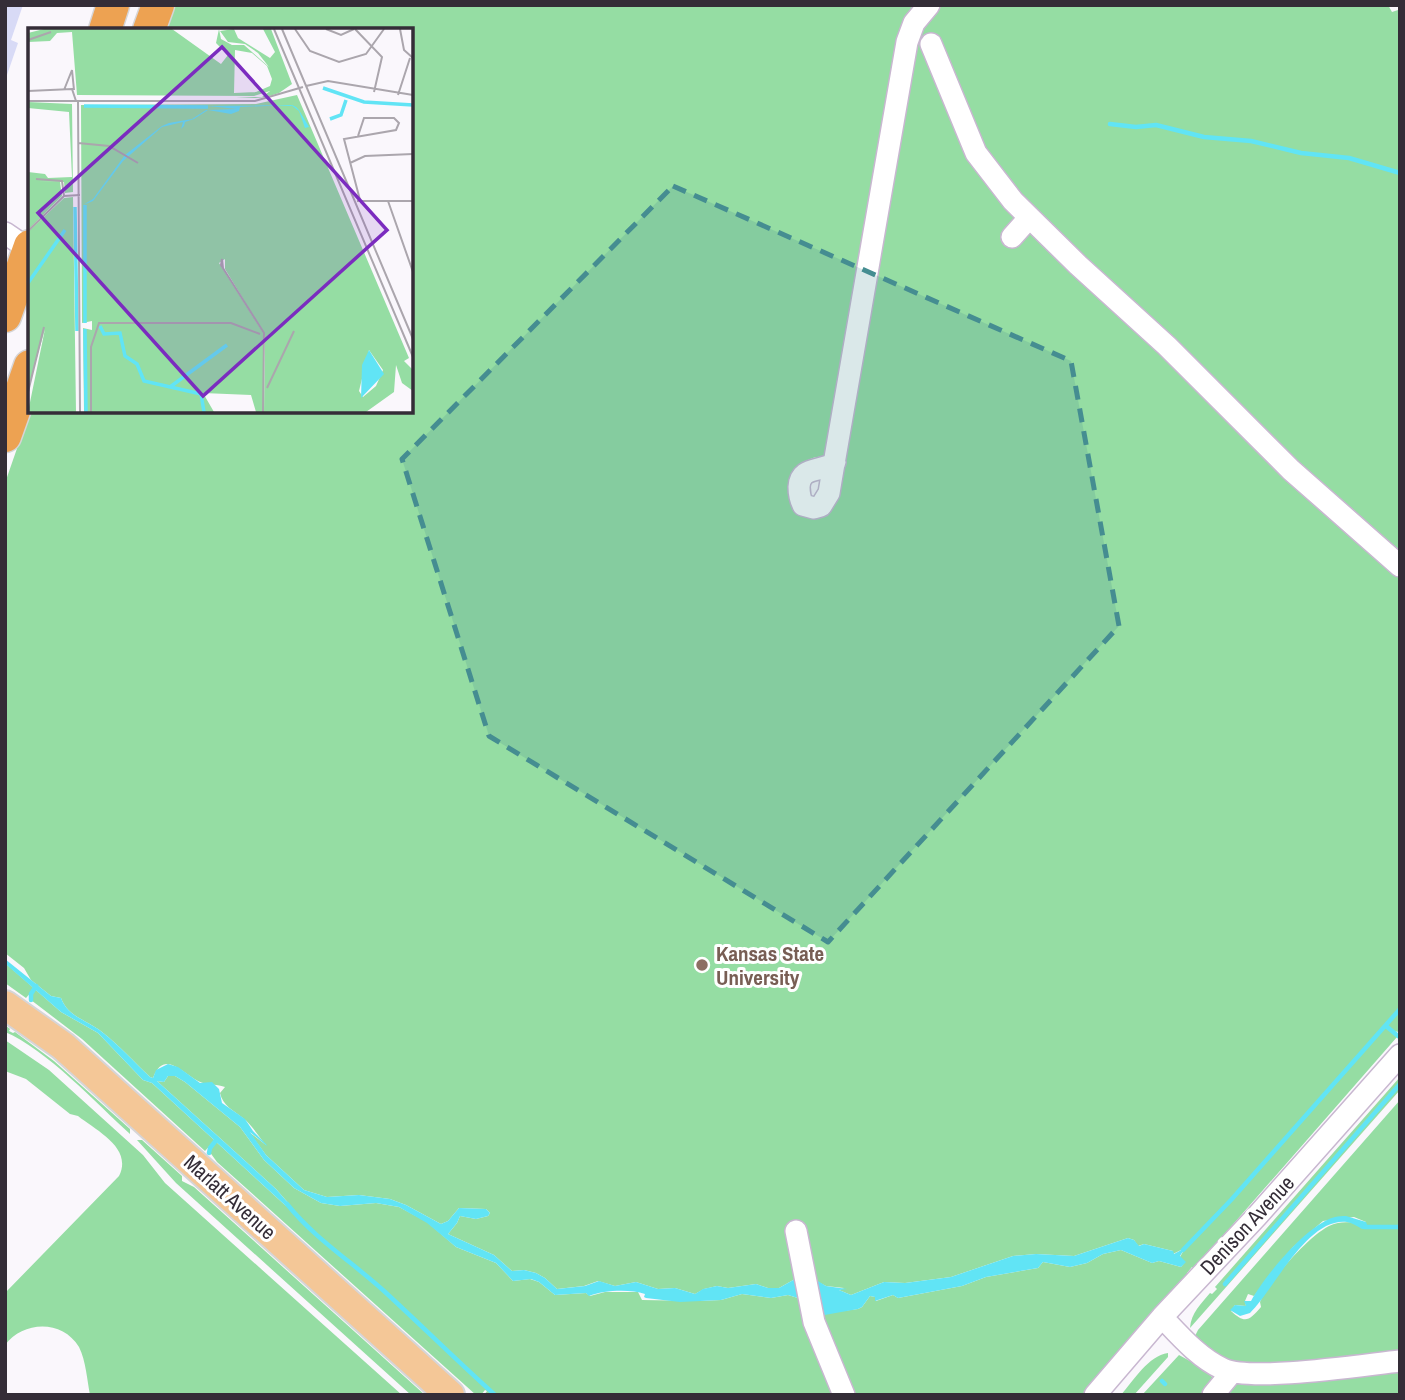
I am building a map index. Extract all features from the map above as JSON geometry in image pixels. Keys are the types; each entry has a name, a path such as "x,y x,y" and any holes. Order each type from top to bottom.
{"highway":[{"path":"106,28 113,5"},
{"path":"150,28 158,5"},
{"path":"5,316 23,245"},
{"path":"5,436 28,372"}],"main road":[{"name":"Marlatt Avenue","path":"5,1005 63,1046 450,1395"}],"street":[{"path":"835,462 907,42 914,23 929,5"},
{"path":"931,44 976,153 995,180 1029,218 1167,346 1291,470 1400,566"},
{"path":"1012,237 1029,218"},
{"name":"Denison Avenue","path":"1095,1395 1162,1317 1258,1216 1400,1055"},
{"path":"796,1231 814,1322 844,1395"},
{"path":"1162,1317 1207,1360 1231,1372 1274,1373 1400,1361"},
{"path":"1213,1395 1231,1372"}],"highlighted area":[{"path":"673,186 1071,361 1119,626 828,942 489,736 402,459"}],"green space":[{"name":"Kansas State University","path":"174,5 923,5 911,19 903,37 830,454 805,462 797,473 794,484 800,505 815,513 824,510 832,500 910,44 916,27 935,5 1388,5 1392,12 1398,10 1400,5 1400,1032 1391,1031 1397,1037 1194,1269 1192,1267 1084,1395 484,1395 487,1391 485,1390 481,1395 476,1395 217,1162 209,1151 215,1144 213,1142 205,1151 82,1039 31,1000 33,990 26,998 5,983 5,963 61,1012 98,1033 143,1080 152,1083 286,1206 290,1205 276,1189 157,1081 164,1082 168,1076 175,1076 185,1082 240,1127 264,1160 294,1188 321,1203 340,1206 376,1203 399,1207 427,1222 456,1247 496,1263 513,1281 530,1279 539,1282 555,1295 586,1293 590,1296 605,1292 638,1292 642,1300 699,1301 721,1300 742,1294 771,1298 788,1295 798,1298 810,1315 858,1309 870,1296 875,1297 876,1301 893,1295 898,1298 962,1286 986,1277 1038,1268 1043,1262 1070,1267 1121,1250 1152,1263 1159,1261 1181,1267 1185,1262 1180,1257 1185,1248 1173,1254 1173,1251 1144,1244 1138,1246 1134,1240 1128,1238 1074,1256 1013,1256 951,1277 905,1283 884,1282 851,1295 839,1290 844,1288 826,1286 808,1277 795,1279 779,1288 756,1284 728,1288 717,1286 695,1294 675,1288 658,1289 636,1282 615,1286 598,1281 584,1286 557,1289 536,1273 512,1271 494,1255 448,1234 460,1216 476,1219 488,1216 490,1213 486,1209 459,1208 448,1221 441,1224 390,1199 359,1195 327,1197 304,1190 266,1155 249,1132 266,1145 255,1131 223,1101 220,1093 225,1087 201,1082 168,1064 162,1065 153,1078 150,1077 108,1037 68,1010 61,998 51,996 31,980 24,968 5,953 5,483 29,413 413,413 413,28 166,28"},
{"path":"5,1025 9,1031 15,1032 54,1061 130,1129 130,1134 54,1064 5,1032"},
{"path":"5,1040 49,1070 143,1155 165,1183 402,1395 90,1395 79,1347 63,1331 42,1326 32,1328 22,1331 5,1345 5,1293 119,1176 122,1166 117,1149 103,1134 78,1116 70,1114 26,1079 5,1071"},
{"path":"1400,1077 1400,1090 1190,1328 1194,1313 1203,1301 1217,1289 1215,1287"},
{"path":"1400,1100 1400,1356 1315,1363 1227,1364 1194,1338 1198,1330","holes":["1354,1217 1366,1222 1338,1223 1325,1228 1282,1270 1265,1293 1260,1302 1261,1307 1253,1315 1243,1319 1231,1311 1235,1305 1246,1306 1248,1294 1254,1296 1293,1247 1323,1221"]},
{"path":"137,1140 142,1140 182,1176 182,1181 194,1187 425,1395 411,1395 176,1183"},
{"path":"1168,1353 1168,1357 1134,1395 1121,1395 1148,1364"},
{"path":"1179,1355 1208,1371 1215,1382 1209,1395 1142,1395"},
{"path":"1400,1368 1400,1395 1219,1395 1235,1380"}],"water":[{"path":"5,959 51,996 61,998 68,1010 108,1037 150,1077 153,1078 156,1070 168,1064 178,1067 200,1083 212,1082 219,1089 222,1103 245,1119 266,1144 267,1146 250,1132 266,1155 304,1190 327,1197 359,1195 390,1199 441,1224 448,1221 459,1208 486,1209 490,1213 488,1216 476,1219 460,1216 448,1234 494,1255 512,1271 536,1273 557,1289 585,1286 599,1281 615,1286 636,1282 658,1289 675,1288 695,1294 717,1286 728,1288 756,1284 779,1288 795,1279 813,1278 826,1286 847,1289 839,1290 851,1295 884,1282 905,1283 951,1277 1013,1256 1074,1256 1128,1238 1139,1246 1144,1244 1173,1251 1174,1254 1185,1248 1180,1256 1186,1262 1181,1267 1159,1261 1152,1263 1121,1250 1070,1267 1043,1262 1038,1268 986,1277 962,1286 898,1298 893,1295 875,1301 875,1297 870,1296 858,1309 819,1316 798,1298 788,1295 771,1298 742,1294 721,1300 680,1302 646,1298 645,1294 639,1292 625,1291 602,1292 589,1296 586,1293 555,1295 531,1279 513,1281 496,1263 456,1247 427,1223 399,1207 376,1203 340,1206 321,1203 294,1188 264,1160 240,1127 185,1082 175,1076 168,1076 164,1082 157,1081 276,1189 290,1205 286,1206 152,1083 143,1080 98,1033 61,1012 9,967"},
{"path":"1346,1216 1366,1222 1368,1227 1362,1229 1347,1222 1332,1224 1318,1231 1292,1257 1250,1313 1240,1316 1230,1310 1235,1305 1246,1306 1244,1301 1251,1301 1274,1268 1315,1227 1335,1217"}],"building":[{"path":"5,5 23,5 11,40 18,43 7,75 5,74"}],"waterway":[{"path":"1110,124 1136,127 1156,125 1204,137 1251,141 1301,153 1349,158 1400,173"},
{"path":"31,1000 36,986"},
{"path":"1183,1250 1231,1200 1400,1009"},
{"path":"1386,1026 1398,1036"},
{"path":"1225,1284 1400,1084"},
{"path":"209,1153 217,1139"},
{"path":"287,1204 309,1228 384,1291 495,1395"},
{"path":"1364,1227 1400,1227"},
{"path":"1162,1381 1165,1384"}],"place":[{"name":"Kansas State University","path":"702,965"}]}
